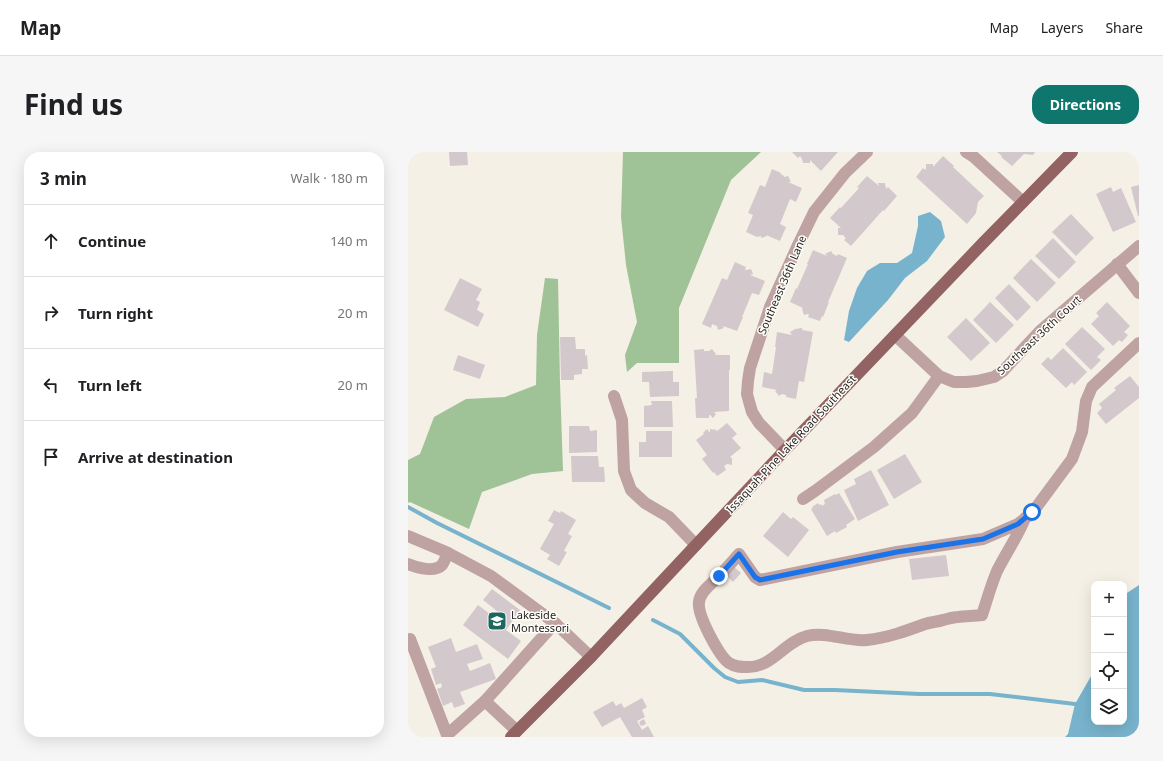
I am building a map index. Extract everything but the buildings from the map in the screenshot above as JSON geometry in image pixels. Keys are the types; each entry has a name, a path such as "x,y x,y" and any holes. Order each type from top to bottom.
{"main road":[{"name":"Issaquah-Pine Lake Road Southeast","path":"514,734 590,658 785,450 1072,152"}],"street":[{"name":"Southeast 36th Lane","path":"785,450 759,423 752,412 747,394 750,368 770,308 814,212 845,173 867,152"},
{"path":"966,152 974,157 1023,202"},
{"name":"Southeast 36th Court","path":"895,335 939,376 954,382 977,382 994,377 1003,372 1040,331 1139,246"},
{"path":"1117,264 1139,293"},
{"path":"1025,518 991,585 982,615 956,617 926,624 880,638 866,640 854,641 818,635 807,636 786,648 774,658 761,665 749,668 736,666 729,663 705,626 700,611 699,602 702,594 739,554 755,577 760,580 897,552 983,539 1018,524 1025,518 1032,512 1072,459 1082,432 1086,402 1092,387 1139,343"},
{"path":"803,499 815,492 874,447 912,413 939,376"},
{"path":"614,396 622,420 624,471 631,490 645,503 669,517 696,545"},
{"path":"408,536 491,576 556,623 590,658"},
{"path":"408,564 417,568 436,568 442,565 448,554"},
{"path":"410,639 447,735 486,701 556,623"},
{"path":"486,701 514,734"}],"green space":[{"path":"623,152 761,152 731,180 679,308 679,363 637,363 627,372 625,355 637,322 626,265 621,217"},
{"path":"545,278 558,279 563,471 532,474 482,492 469,529 410,502 408,503 408,460 420,454 434,417 466,399 505,397 536,385 537,335"}],"water":[{"path":"930,212 941,221 945,237 927,261 905,278 888,300 849,342 844,340 849,311 857,288 867,271 880,263 897,263 912,253 918,226 918,216"},
{"path":"1139,585 1139,737 1065,737 1068,734 1075,704 1091,676 1091,725 1127,725 1127,593"}],"waterway":[{"path":"408,507 437,523 609,608"},
{"path":"653,620 680,634 714,668 725,677 738,682 762,680 804,690 919,694 990,694 1075,704"}],"place":[{"name":"Lakeside Montessori","path":"497,621"}],"route":[{"path":"719,576 739,554 755,577 760,580 897,552 983,539 1018,524 1032,512"}]}
